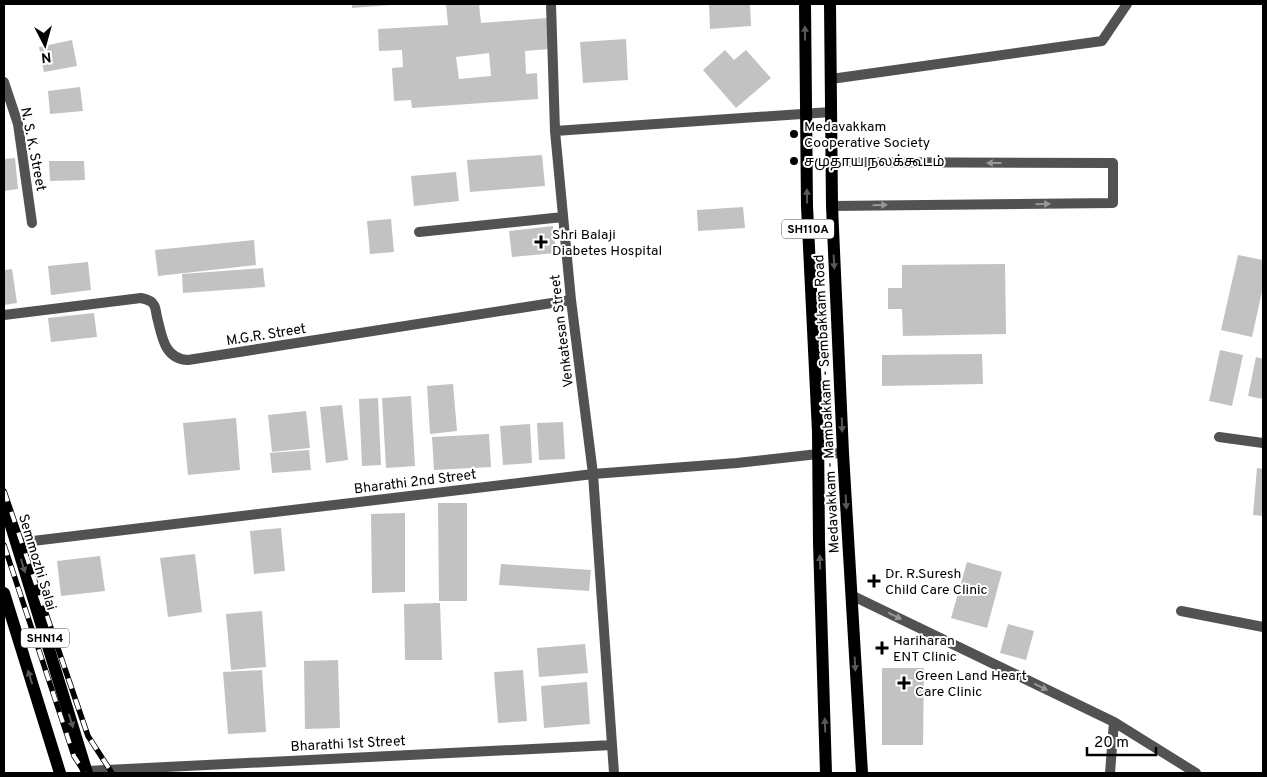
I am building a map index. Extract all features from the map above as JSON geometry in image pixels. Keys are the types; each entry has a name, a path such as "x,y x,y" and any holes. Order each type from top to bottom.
{"main road":[{"name":"Medavakkam - Mambakkam - Sembakkam Road","path":"804,4 807,206 818,454 826,773"},
{"name":"Medavakkam - Mambakkam - Sembakkam Road","path":"830,4 832,206 843,453 862,773"},
{"name":"Semmozhi Salai","path":"4,503 86,772"},
{"name":"SHN14","path":"4,593 60,773"}],"street":[{"name":"Venkatesan Street","path":"551,4 556,131 571,300 593,474 614,773"},
{"path":"831,79 1102,41 1127,4"},
{"name":"N. S. K. Street","path":"4,82 18,124 32,223"},
{"path":"556,131 831,112"},
{"path":"831,162 1113,163 1113,203 832,206"},
{"path":"419,232 564,217"},
{"name":"M.G.R. Street","path":"4,315 141,298 148,299 154,304 163,340 172,356 178,360 188,360 571,300"},
{"path":"1219,437 1263,444"},
{"name":"Bharathi 2nd Street","path":"16,542 593,474 843,453"},
{"path":"851,595 1114,722 1196,773"},
{"path":"1181,612 1263,627"},
{"path":"1110,773 1114,722"},
{"name":"Bharathi 1st Street","path":"86,772 612,745"}],"building":[{"path":"352,4 390,4 390,5 352,8"},
{"path":"446,4 479,4 481,23 547,18 549,49 525,51 526,74 537,73 538,99 412,108 411,100 394,101 392,68 403,67 402,50 379,51 378,29 448,25","holes":["489,53 491,76 459,79 456,57"]},
{"path":"709,4 750,4 751,26 710,29"},
{"path":"626,39 628,80 583,83 580,42"},
{"path":"72,40 77,66 44,72 39,47"},
{"path":"725,50 734,60 746,50 771,78 736,108 703,70"},
{"path":"80,87 83,111 50,114 48,91"},
{"path":"542,155 545,186 470,192 467,160"},
{"path":"15,158 18,189 4,191 4,159"},
{"path":"49,161 84,161 85,180 50,181"},
{"path":"456,172 459,201 414,206 411,176"},
{"path":"743,207 745,228 698,231 697,210"},
{"path":"391,219 394,252 370,254 367,221"},
{"path":"553,226 556,253 512,257 509,231"},
{"path":"254,240 256,265 158,276 155,250"},
{"path":"1238,255 1263,260 1263,287 1252,337 1221,330"},
{"path":"88,262 91,290 51,295 48,266"},
{"path":"1005,264 1006,334 903,336 902,309 888,309 888,288 902,288 902,265"},
{"path":"263,268 265,287 183,293 182,274"},
{"path":"12,269 17,303 4,305 4,270"},
{"path":"94,313 97,337 51,342 48,318"},
{"path":"1220,350 1243,355 1232,406 1209,401"},
{"path":"982,354 983,384 882,386 882,355"},
{"path":"1256,357 1263,359 1263,399 1248,396"},
{"path":"453,384 457,431 430,434 427,386"},
{"path":"411,396 415,466 386,468 382,398"},
{"path":"378,398 381,465 362,466 359,399"},
{"path":"342,405 348,460 326,463 320,407"},
{"path":"306,411 310,448 272,452 268,415"},
{"path":"236,418 240,470 188,475 183,423"},
{"path":"563,422 565,459 539,460 537,423"},
{"path":"530,424 532,463 503,465 500,426"},
{"path":"489,434 491,467 434,470 432,437"},
{"path":"309,450 311,470 272,473 270,453"},
{"path":"1257,468 1263,469 1263,516 1253,515"},
{"path":"438,503 467,503 467,601 439,601"},
{"path":"405,513 405,592 372,593 371,514"},
{"path":"281,528 285,571 254,574 250,531"},
{"path":"195,554 202,612 168,617 160,558"},
{"path":"100,556 105,591 61,596 57,561"},
{"path":"967,562 1002,572 987,628 951,618"},
{"path":"501,564 591,570 589,591 499,585"},
{"path":"440,603 442,660 405,660 404,604"},
{"path":"262,611 266,667 231,670 226,614"},
{"path":"1008,624 1034,631 1026,660 1000,653"},
{"path":"585,644 588,673 539,677 537,648"},
{"path":"338,660 340,728 305,729 304,661"},
{"path":"882,668 924,668 923,745 882,745"},
{"path":"262,670 266,732 228,734 223,672"},
{"path":"523,670 527,721 498,723 494,672"},
{"path":"587,682 590,724 544,728 541,686"}],"railway":[{"path":"4,491 88,736 112,773"},
{"path":"4,545 74,756 85,773"}],"place":[{"name":"Medavakkam Cooperative Society","path":"794,134"},
{"name":"சமுதாய நலக்கூடம்","path":"794,161"},
{"name":"Shri Balaji Diabetes Hospital","path":"541,242"},
{"name":"Dr. R.Suresh Child Care Clinic","path":"874,581"},
{"name":"Hariharan ENT Clinic","path":"882,648"},
{"name":"Green Land Heart Care Clinic","path":"904,683"}]}
